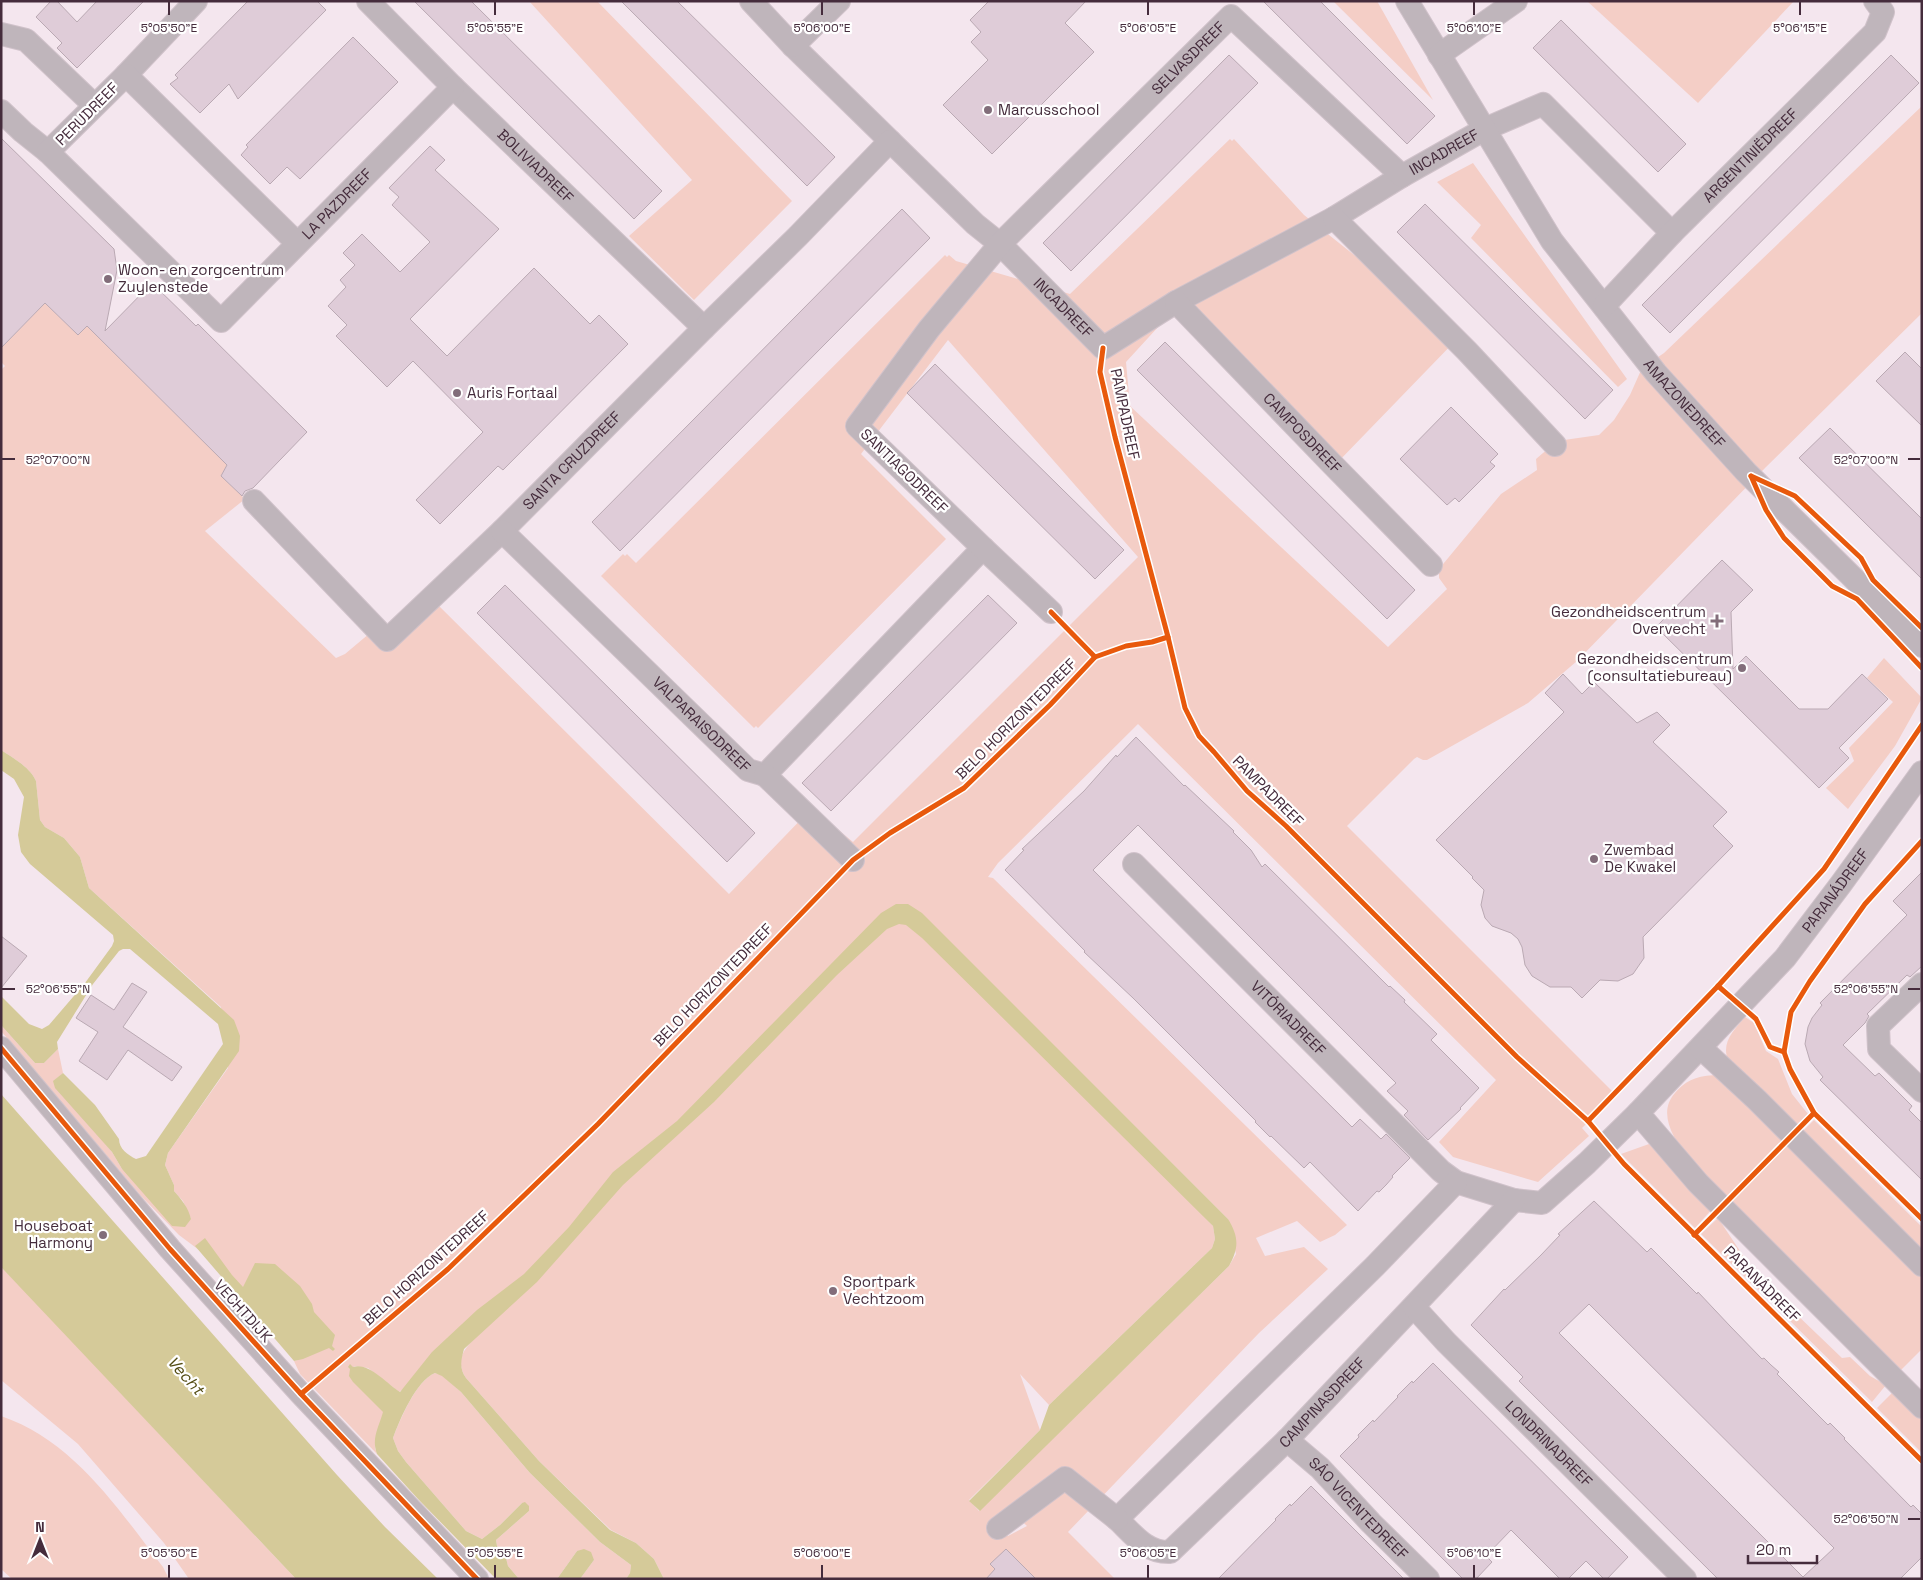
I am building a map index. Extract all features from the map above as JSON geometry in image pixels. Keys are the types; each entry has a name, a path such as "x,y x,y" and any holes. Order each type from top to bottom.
{"street":[{"path":"126,74 196,1"},
{"name":"BOLIVIADREEF","path":"368,1 453,87 704,328"},
{"name":"INCADREEF","path":"751,1 890,141 975,224 1000,244 1103,348 1176,302 1334,218 1402,176 1485,130"},
{"path":"794,46 839,1"},
{"name":"AMAZONEDREEF","path":"1407,1 1552,241 1656,373 1746,472 1922,646"},
{"path":"1439,55 1516,1"},
{"name":"ARGENTINIËDREEF","path":"1604,306 1672,233 1875,32 1883,12 1875,1"},
{"name":"SELVASDREEF","path":"1000,244 1231,16 1402,176"},
{"path":"1,34 26,40 94,106"},
{"name":"PERUDREEF","path":"221,321 48,152 126,74 297,243"},
{"name":"LA PAZDREEF","path":"221,321 453,87"},
{"path":"1485,130 1543,104 1672,233"},
{"path":"1,111 48,152"},
{"name":"SANTA CRUZDREEF","path":"254,501 387,640 502,531 798,236 890,141"},
{"path":"1334,218 1467,351 1555,445"},
{"name":"SANTIAGODREEF","path":"1000,244 930,329 857,426 1051,612"},
{"name":"CAMPOSDREEF","path":"1176,302 1431,565"},
{"name":"VALPARAISODREEF","path":"502,531 748,770 765,775 983,548"},
{"name":"PARANÁDREEF","path":"1448,1176 1514,1200 1542,1203 1587,1163 1638,1113 1785,958 1922,772"},
{"path":"765,775 853,860"},
{"name":"VITÓRIADREEF","path":"1134,864 1448,1176"},
{"path":"1922,984 1878,1026 1879,1048 1922,1091"},
{"name":"VECHTDIJK","path":"1,1048 170,1249 302,1394 477,1579"},
{"path":"1701,1048 1757,1100 1922,1265"},
{"name":"PARANÁDREEF","path":"1638,1113 1698,1183 1922,1407"},
{"path":"1117,1519 1375,1266 1448,1176"},
{"name":"CAMPINASDREEF","path":"998,1528 1065,1478 1117,1519 1148,1547 1159,1552 1170,1552 1287,1440 1514,1200"},
{"name":"LONDRINADREEF","path":"1414,1307 1446,1342 1685,1579"},
{"name":"SÁO VICENTEDREEF","path":"1287,1440 1320,1468 1371,1523 1428,1579"}],"shaded area":[{"path":"529,1 597,1 792,201 694,300 629,236 692,180"},
{"path":"1333,1 1377,1 1433,100"},
{"path":"1587,1 1794,1 1698,103"},
{"path":"1922,106 1922,313 1766,467 1577,661 1528,703 1427,760 1417,757 1414,759 1347,826 1616,1095 1582,1128 1589,1136 1538,1182 1453,1157 1439,1142 1496,1080 1138,724 998,863 988,877 993,878 1347,1225 1335,1235 1320,1242 1297,1221 1256,1238 1265,1256 1304,1247 1328,1269 1259,1333 1068,1532 1115,1579 664,1579 654,1559 636,1543 611,1530 539,1461 466,1378 461,1366 462,1356 475,1338 399,1392 368,1368 354,1366 388,1412 375,1448 377,1454 300,1374 294,1361 298,1360 203,1253 179,1235 142,1197 1,1031 1,1025 35,1063 44,1063 58,1049 63,1073 54,1081 112,1152 122,1169 191,1219 183,1201 174,1191 174,1185 165,1165 168,1153 228,1068 221,1007 89,888 80,857 64,838 45,827 40,820 36,781 30,771 1,750 1,370 5,366 1,362 1,348 45,303 78,335 87,326 227,465 221,476 245,499 205,531 336,658 345,654 370,633 438,605 729,894 812,808 853,842 1138,557 948,340 861,454 946,539 758,728 756,726 754,728 601,576 623,554 625,556 627,554 636,563 945,255 947,257 949,255 956,261 1070,294 1230,139 1232,141 1234,139 1304,215 1458,338 1336,464 1181,302 1126,362 1130,406 1388,647 1447,589 1439,578 1439,569 1501,494 1537,470 1536,459 1557,441 1599,435 1614,420 1630,395 1642,368 1664,353","holes":["936,928 1228,1219 1236,1254 1229,1266 979,1511 969,1500 1040,1430 1020,1374 1049,1405 1212,1248 1215,1239 1213,1226","1007,1507 1027,1526 1008,1536 991,1524"]},
{"path":"1473,163 1627,379 1618,387 1471,238 1481,225 1437,182"},
{"path":"1884,658 1922,698 1895,746 1848,809 1826,788 1854,761 1849,748 1893,702 1867,678"},
{"path":"1745,1017 1754,1023 1766,1051 1778,1059 1792,1094 1808,1114 1794,1127 1728,1060 1726,1054 1727,1042"},
{"path":"1716,1075 1785,1138 1726,1198 1682,1149 1673,1134 1668,1120 1668,1106 1679,1088 1693,1079"},
{"path":"1814,1120 1922,1227 1922,1254 1800,1134"},
{"path":"1790,1143 1922,1274 1922,1349 1898,1373 1730,1203"},
{"path":"1649,1144 1713,1208 1695,1228 1621,1154"},
{"path":"1718,1218 1748,1263 1766,1282 1758,1290 1701,1234"},
{"path":"1,1267 296,1579 189,1579 164,1543 78,1444 1,1380"},
{"path":"1793,1311 1842,1358 1850,1357 1870,1376 1886,1385 1872,1402 1786,1317"},
{"path":"435,1373 442,1375 461,1392 530,1473 600,1542 631,1565 630,1573 626,1579 580,1579 594,1560 577,1551 557,1579 519,1579 508,1566 505,1554 497,1546 496,1540 529,1511 522,1503 500,1525 482,1539 466,1531 406,1462 398,1451 393,1438 415,1392 428,1377"},
{"path":"1895,1390 1922,1414 1922,1453 1877,1408"},
{"path":"1,1416 27,1427 51,1442 93,1479 129,1522 163,1567 169,1579 12,1579 1,1569"}],"water":[{"path":"1,750 30,771 36,781 40,820 45,827 64,838 80,857 89,888 234,1020 240,1036 239,1051 168,1153 165,1165 174,1185 174,1191 190,1215 191,1219 185,1227 172,1226 122,1169 112,1152 55,1088 53,1081 63,1073 95,1105 119,1139 119,1143 124,1151 136,1159 146,1156 223,1044 218,1024 130,949 123,949 119,951 93,984 57,1042 58,1049 44,1063 35,1063 1,1025 1,996 29,1024 42,1029 49,1025 85,983 114,941 113,935 30,864 21,852 18,835 24,797 14,779 1,770"},
{"path":"896,904 908,904 922,913 1228,1219 1236,1237 1235,1254 1229,1266 980,1511 969,1501 1040,1430 1049,1405 1212,1248 1215,1239 1213,1226 922,938 906,925 899,924 887,929 837,975 714,1102 623,1185 537,1282 464,1349 461,1364 466,1378 539,1461 610,1530 636,1543 654,1559 664,1579 626,1579 630,1573 631,1565 600,1542 530,1473 461,1392 442,1376 435,1373 428,1377 415,1392 393,1438 398,1451 406,1462 466,1531 482,1539 500,1525 522,1503 525,1502 529,1506 529,1511 496,1540 497,1546 505,1554 508,1566 519,1579 496,1579 377,1454 375,1438 383,1412 353,1382 349,1376 350,1369 348,1367 350,1364 353,1367 365,1368 378,1375 400,1392 432,1352 477,1310 524,1274 569,1227 613,1172 677,1121 881,913"},
{"name":"Vecht","path":"1,1094 337,1475 385,1527 438,1579 296,1579 1,1267"},
{"path":"205,1238 243,1287 255,1263 275,1264 300,1286 312,1304 314,1312 335,1335 332,1346 335,1349 333,1351 329,1348 294,1361 195,1246"},
{"path":"584,1549 591,1552 594,1560 580,1579 557,1579 577,1551"}],"building":[{"path":"51,1 57,1 77,22 97,1 144,1 77,68 57,48 62,43 36,17"},
{"path":"248,1 317,1 326,10 238,99 229,84 200,113 170,84 178,78 175,75"},
{"path":"414,1 471,1 662,191 634,219"},
{"path":"621,1 677,1 835,157 807,186"},
{"path":"989,1 1086,1 1065,23 1094,52 992,154 943,105 988,60 971,42 981,32 970,20"},
{"path":"1263,1 1320,1 1435,116 1407,144"},
{"path":"1561,20 1686,144 1658,172 1533,48"},
{"path":"353,37 398,82 300,179 287,167 270,184 241,155 248,147 246,145"},
{"path":"1229,55 1258,83 1071,271 1043,243"},
{"path":"1891,55 1919,83 1670,333 1642,305"},
{"path":"1,138 114,249 117,270 105,331 152,283 196,326 198,324 307,432 253,488 245,491 242,496 221,476 227,465 87,326 78,335 45,303 1,348"},
{"path":"430,146 445,160 435,170 499,229 410,319 447,356 534,268 590,324 599,315 628,344 503,470 498,466 440,524 416,500 483,432 413,361 387,387 336,336 347,325 328,306 346,287 340,280 355,265 343,253 362,234 400,272 430,242 392,205 399,197 389,188"},
{"path":"1425,204 1613,390 1585,419 1397,232"},
{"path":"902,209 930,238 620,551 592,522"},
{"path":"1165,342 1415,590 1387,619 1137,370"},
{"path":"1905,352 1922,369 1922,426 1876,381"},
{"path":"935,364 1124,550 1095,579 907,393"},
{"path":"1451,407 1498,454 1490,462 1495,466 1459,502 1455,498 1447,505 1400,459"},
{"path":"1830,428 1922,519 1922,579 1799,458"},
{"path":"1722,560 1753,590 1731,612 1733,669 1746,656 1799,709 1828,709 1862,674 1888,699 1839,748 1849,758 1819,788 1656,627"},
{"path":"505,585 755,833 727,862 477,613"},
{"path":"988,595 1017,623 831,811 802,783"},
{"path":"1563,674 1582,694 1594,682 1637,723 1657,712 1670,725 1653,742 1727,812 1713,826 1733,846 1643,937 1644,958 1633,974 1618,981 1600,980 1582,998 1571,987 1550,987 1532,976 1525,965 1522,947 1518,939 1511,933 1492,926 1485,918 1481,905 1484,890 1436,840 1564,712 1545,693"},
{"path":"1136,737 1184,786 1234,831 1251,850 1262,867 1265,864 1389,987 1405,1000 1404,1002 1437,1034 1431,1040 1479,1088 1461,1109 1428,1140 1404,1115 1408,1111 1387,1091 1396,1083 1138,825 1093,870 1352,1127 1360,1119 1381,1139 1386,1134 1410,1158 1386,1185 1379,1192 1377,1191 1358,1211 1310,1162 1304,1168 1270,1137 1133,998 1084,952 1005,870 1024,850 1022,849 1084,791 1116,755 1117,757"},
{"path":"1922,872 1922,966 1910,977 1907,975 1867,1014 1869,1016 1865,1023 1843,1045 1875,1076 1879,1073 1912,1106 1909,1110 1922,1123 1922,1180 1820,1080 1823,1077 1810,1061 1805,1044 1808,1027 1822,1005 1820,1003 1907,915 1893,901"},
{"path":"1,936 27,956 1,988"},
{"path":"132,983 147,992 123,1027 182,1067 172,1081 128,1050 107,1080 79,1061 98,1032 76,1018 91,995 114,1010"},
{"path":"1594,1201 1647,1252 1651,1248 1697,1294 1698,1292 1762,1359 1764,1358 1779,1372 1777,1374 1828,1425 1830,1423 1911,1507 1913,1505 1922,1514 1922,1557 1900,1579 1718,1579 1519,1381 1523,1377 1471,1325 1504,1289 1560,1235 1558,1234","holes":["1589,1304 1834,1548 1803,1577 1559,1333"]},
{"path":"1433,1363 1628,1557 1607,1579 1604,1579 1586,1561 1568,1579 1560,1579 1511,1530 1486,1556 1492,1562 1476,1579 1463,1579 1340,1456 1359,1437 1358,1435 1373,1420 1374,1422 1412,1381 1413,1383"},
{"path":"1311,1486 1404,1579 1218,1579 1290,1504 1291,1506"},
{"path":"1006,1549 1036,1579 986,1579 995,1569 990,1564"}],"cycle path":[{"name":"PAMPADREEF","path":"1103,348 1100,372 1115,437 1185,708 1199,736 1247,791 1286,826 1517,1057 1588,1121 1624,1164 1922,1461"},
{"path":"1751,476 1766,510 1784,538 1832,586 1857,599 1922,668"},
{"path":"1751,476 1795,496 1861,558 1873,580 1922,628"},
{"path":"1051,612 1095,657"},
{"name":"BELO HORIZONTEDREEF","path":"301,1394 448,1269 598,1124 853,860 890,833 964,788 1050,705 1095,657 1126,646 1152,642 1168,637"},
{"path":"1588,1121 1718,986 1824,869 1922,725"},
{"path":"1922,841 1865,904 1810,981 1791,1012 1784,1052 1790,1069 1814,1113 1922,1219"},
{"path":"1718,986 1756,1019 1770,1047 1784,1052"},
{"path":"1,1048 170,1249 301,1394 477,1579"},
{"path":"1694,1235 1814,1113"}],"place":[{"name":"Marcusschool","path":"988,110"},
{"name":"Woon- en zorgcentrum Zuylenstede","path":"108,279"},
{"name":"Auris Fortaal","path":"457,393"},
{"name":"Gezondheidscentrum Overvecht","path":"1717,621"},
{"name":"Gezondheidscentrum (consultatiebureau)","path":"1742,668"},
{"name":"Zwembad De Kwakel","path":"1594,859"},
{"name":"Houseboat Harmony","path":"103,1235"},
{"name":"Sportpark Vechtzoom","path":"833,1291"}]}
